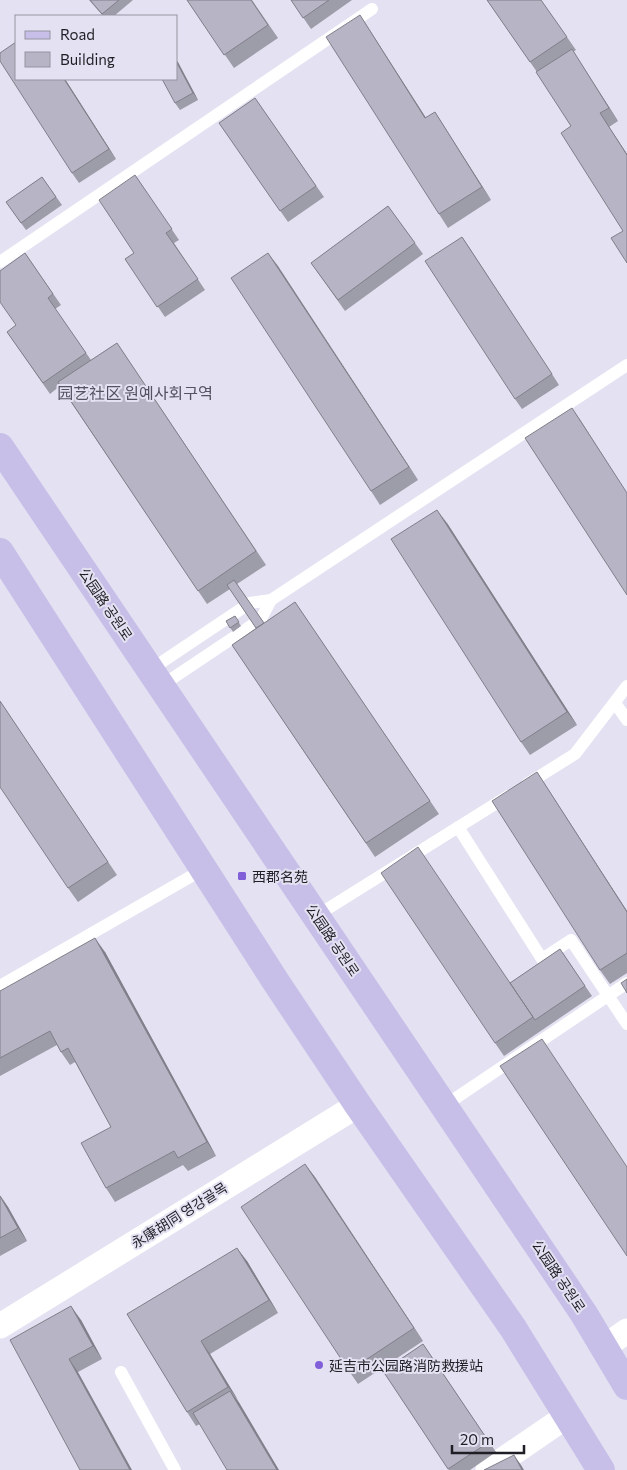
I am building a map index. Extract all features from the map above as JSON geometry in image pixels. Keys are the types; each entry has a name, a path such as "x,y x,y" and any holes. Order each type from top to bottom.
{"main road":[{"name":"公园路 공원로","path":"0,447 579,1306 627,1386"},
{"path":"0,552 202,870 358,1105 513,1328 601,1470"}],"street":[{"name":"永康胡同 영강골목","path":"0,1326 358,1105"},
{"path":"604,1347 627,1331"},
{"path":"488,1470 567,1416"}],"lane":[{"path":"0,262 372,9"},
{"path":"156,678 250,604 271,600 627,365"},
{"path":"156,678 260,618 271,600"},
{"path":"316,916 575,754 627,686"},
{"path":"615,703 627,720"},
{"path":"458,828 542,959 571,940 627,1024"},
{"path":"0,986 202,870"},
{"path":"444,1106 627,983"},
{"path":"121,1372 176,1470"}],"building":[{"path":"90,0 119,0 102,14"},
{"path":"187,0 251,0 268,25 224,55"},
{"path":"291,0 329,0 303,18"},
{"path":"487,0 541,0 567,37 530,62"},
{"path":"360,15 425,118 435,112 482,187 439,214 326,37"},
{"path":"15,43 15,80 65,80 109,149 72,173 0,61 0,53"},
{"path":"572,49 609,108 600,113 627,155 627,263 611,238 623,231 561,133 571,126 536,72"},
{"path":"178,65 193,93 175,103 163,80 178,80"},
{"path":"255,98 316,186 280,211 219,123"},
{"path":"135,175 172,229 166,233 198,279 157,307 125,259 134,253 99,200"},
{"path":"42,177 56,197 21,223 6,202"},
{"path":"388,206 415,243 338,300 311,263"},
{"path":"462,237 552,374 515,399 425,261"},
{"path":"25,253 53,294 48,298 86,353 43,383 7,332 16,325 0,302 0,271"},
{"path":"268,253 409,467 371,491 231,278"},
{"path":"117,343 256,551 198,591 58,382"},
{"path":"572,408 627,493 627,595 525,438"},
{"path":"437,510 567,712 521,742 391,539"},
{"path":"234,580 264,623 256,628 227,585"},
{"path":"295,602 430,801 366,843 232,645"},
{"path":"235,616 239,622 230,628 226,621"},
{"path":"0,701 108,862 68,888 0,787"},
{"path":"537,772 627,912 627,953 600,970 492,801"},
{"path":"418,847 533,1017 495,1043 381,873"},
{"path":"95,938 207,1142 178,1158 174,1151 106,1188 81,1143 111,1127 68,1048 61,1052 50,1031 0,1058 0,991"},
{"path":"560,949 585,986 535,1020 510,983"},
{"path":"627,979 627,993 621,983"},
{"path":"542,1039 627,1167 627,1256 500,1066"},
{"path":"305,1164 414,1328 349,1371 241,1207"},
{"path":"0,1196 18,1228 0,1238"},
{"path":"237,1248 269,1300 201,1341 228,1387 187,1412 127,1314"},
{"path":"71,1306 93,1346 69,1359 130,1470 80,1470 10,1340"},
{"path":"423,1344 489,1442 448,1469 383,1371"},
{"path":"230,1391 277,1470 227,1470 193,1413"},
{"path":"514,1455 522,1470 484,1470"}],"place":[{"name":"西郡名苑","path":"242,876"},
{"name":"延吉市公园路消防救援站","path":"319,1365"}],"district":[{"name":"园艺社区 원예사회구역","path":"135,392"}]}
